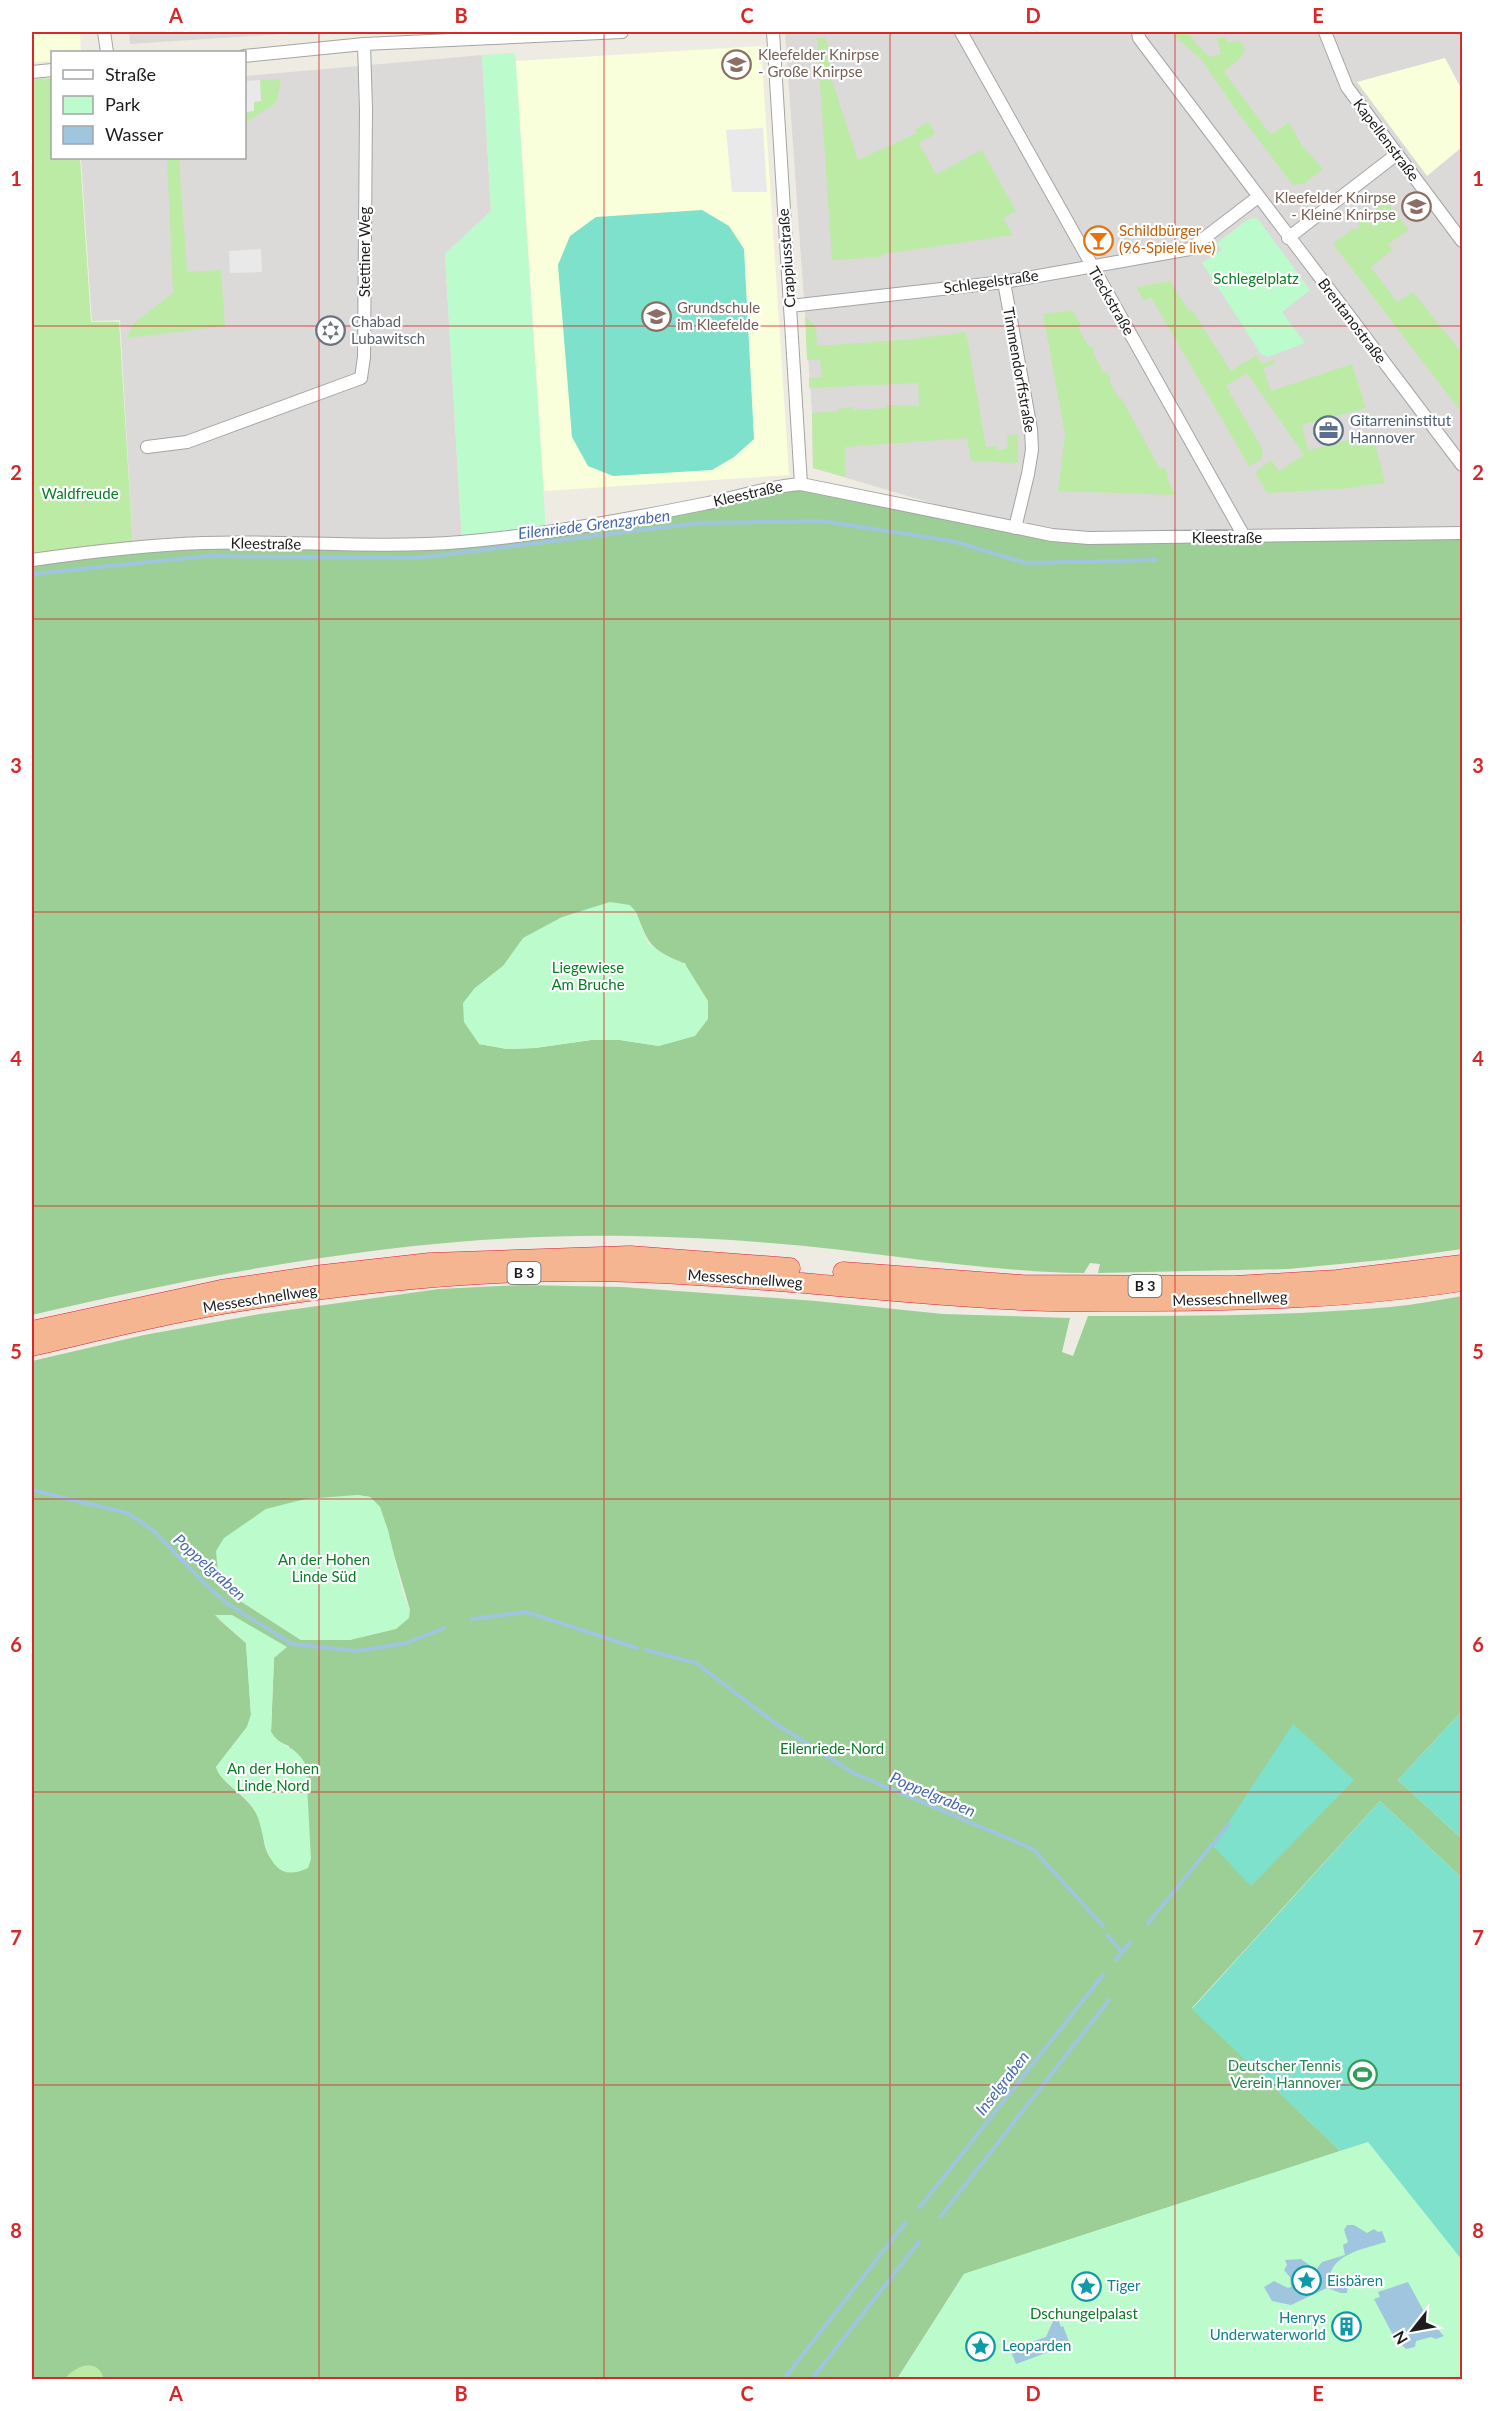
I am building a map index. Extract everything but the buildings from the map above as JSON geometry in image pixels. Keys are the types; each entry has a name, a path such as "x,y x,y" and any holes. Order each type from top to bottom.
{"highway":[{"name":"Messeschnellweg","path":"32,1331 221,1290 323,1275 430,1263 541,1257 630,1256 1022,1285 1235,1286 1337,1280 1462,1265"},
{"name":"Messeschnellweg","path":"32,1346 227,1303 431,1277 544,1272 631,1272 797,1282 1023,1300 1234,1301 1339,1294 1462,1281"}],"street":[{"path":"104,32 107,51"},
{"path":"246,56 364,44 505,35 622,32"},
{"name":"Crappiusstraße","path":"773,32 801,484"},
{"name":"Tieckstraße","path":"961,32 1245,538"},
{"name":"Brentanostraße","path":"1138,32 1139,38 1288,238 1462,465"},
{"name":"Kapellenstraße","path":"1325,32 1347,87 1462,240"},
{"name":"Stettiner Weg","path":"147,447 187,442 361,378 364,345 366,121 364,44"},
{"path":"32,72 51,70"},
{"path":"1288,238 1397,154"},
{"name":"Schlegelstraße","path":"790,306 1004,282 1190,249 1258,197"},
{"name":"Timmendorffstraße","path":"1004,282 1031,429 1032,450 1015,528"},
{"name":"Kleestraße","path":"32,560 133,548 202,543 393,545 462,542 584,526 726,500 783,485 801,484 1052,535 1089,538 1245,538 1462,533"}],"shaded area":[{"path":"32,32 80,32 81,51 51,51 51,61 32,62"},
{"path":"129,32 314,32 130,44"},
{"path":"785,32 1462,32 1462,533 1089,538 1015,528 813,468 812,413"},
{"name":"Grundschule im Kleefelde","path":"761,46 789,475 544,491 516,61"},
{"path":"482,55 491,211 445,254 462,542 133,548 120,320 92,321 81,159 246,159 246,76"},
{"path":"1445,58 1462,90 1462,147 1427,176 1357,82"},
{"path":"260,80 261,101 254,102 254,111 246,112 246,81"},
{"path":"763,128 767,192 732,192 726,130"},
{"path":"702,210 729,226 744,249 754,439 734,457 712,470 613,476 588,466 572,437 558,265 570,236 596,217"},
{"path":"261,249 262,272 230,273 229,251"},
{"path":"1462,1711 1462,1839 1398,1780"},
{"path":"1293,1724 1354,1780 1251,1886 1213,1846"},
{"name":"Deutscher Tennis Verein Hannover","path":"1380,1801 1462,1878 1462,2260 1368,2142 1340,2151 1192,2009"}],"green space":[{"path":"1179,32 1188,32 1210,57 1221,54 1217,38 1226,38 1227,42 1241,41 1245,50 1239,59 1224,72 1271,135 1289,122 1301,144 1323,169 1305,183 1293,185 1236,110 1201,59 1174,36"},
{"path":"817,38 825,38 827,42 831,77 858,160 917,133 915,129 929,122 935,134 919,143 936,174 982,150 1016,211 1003,218 1013,235 882,254 881,257 832,260"},
{"path":"515,53 546,531 462,542 445,254 491,211 482,55"},
{"name":"Waldfreude","path":"51,78 51,159 80,159 91,322 119,322 133,548 32,560 32,79"},
{"path":"281,79 276,103 246,122 246,112 254,111 254,102 261,101 260,80"},
{"path":"167,159 179,159 187,272 221,270 225,326 127,338 133,324 173,293"},
{"path":"1388,199 1388,203 1409,230 1388,244 1392,250 1371,267 1397,302 1413,292 1462,353 1462,413 1333,244 1354,228 1356,230 1360,227 1358,224"},
{"name":"Schlegelplatz","path":"1253,218 1258,219 1310,290 1282,312 1305,343 1268,357 1261,354 1202,263 1222,250 1217,243"},
{"path":"1170,281 1189,311 1192,310 1231,371 1256,355 1262,364 1274,360 1275,364 1263,368 1271,391 1352,364 1366,408 1302,425 1308,450 1373,434 1385,483 1338,489 1267,493 1255,472 1271,460 1279,471 1304,455 1247,373 1226,386 1263,450 1261,460 1249,466 1151,297 1144,301 1136,287"},
{"path":"1072,310 1081,325 1078,327 1089,347 1092,346 1095,352 1093,353 1104,373 1107,372 1118,397 1122,399 1160,469 1164,467 1175,495 1058,491 1065,435 1043,314"},
{"path":"805,317 816,326 817,346 913,339 966,332 986,447 997,446 997,450 1006,449 1007,436 1018,434 1018,463 971,461 967,438 845,447 845,477 813,468 812,413 839,411 839,408 853,407 854,410 886,408 887,405 919,406 918,383 809,388 809,378 822,377 820,360 807,360"},
{"path":"783,485 1052,535 1462,533 1462,1249 1392,1259 1288,1269 1098,1273 1100,1264 1090,1263 1084,1273 1006,1269 737,1240 557,1236 405,1247 330,1257 180,1283 32,1315 32,560 133,548 462,542","holes":["636,912 653,946 665,955 686,964 659,1046 620,1040 591,1040 535,1048 507,1049 479,1044 474,989 503,966"]},
{"name":"Liegewiese Am Bruche","path":"610,902 630,905 636,912 648,943 664,955 685,964 708,1001 708,1019 695,1036 659,1046 620,1040 591,1040 535,1048 507,1049 479,1044 464,1022 463,1003 474,989 503,966 523,938 562,917"},
{"name":"Eilenriede-Nord","path":"522,1285 622,1287 816,1301 943,1314 1070,1318 1062,1352 1073,1356 1088,1316 1201,1316 1315,1312 1399,1306 1462,1296 1462,1711 1398,1780 1462,1839 1462,1878 1380,1801 1192,2008 1340,2151 964,2274 897,2379 104,2380 97,2368 86,2366 75,2370 65,2379 32,2379 32,1361 144,1335 260,1314 439,1289","holes":["357,1495 370,1497 380,1507 410,1610 350,1640 301,1640 231,1595","215,1616 274,1658 271,1732 277,1741 289,1746 283,1871 269,1856 256,1813 246,1799 223,1779 216,1767 247,1727 251,1715 246,1643"]},
{"name":"An der Hohen Linde Süd","path":"357,1495 370,1497 380,1507 388,1530 404,1597 410,1610 409,1618 396,1629 350,1640 301,1640 231,1595 218,1574 216,1551 224,1538 266,1509 305,1499"},
{"name":"An der Hohen Linde Nord","path":"215,1615 232,1615 287,1647 274,1658 271,1732 279,1741 293,1749 306,1765 311,1859 308,1868 294,1872 284,1871 276,1866 270,1858 254,1809 225,1781 216,1767 247,1727 251,1715 246,1643"},
{"name":"Dschungelpalast","path":"1368,2142 1462,2260 1462,2379 897,2380 964,2274"},
{"path":"86,2365 98,2369 104,2379 65,2380 72,2370"}],"water":[{"path":"1347,2225 1354,2225 1367,2233 1374,2229 1378,2232 1382,2231 1386,2242 1353,2252 1338,2261 1330,2275 1348,2286 1347,2293 1327,2288 1291,2305 1272,2301 1264,2287 1274,2281 1288,2288 1291,2287 1290,2277 1284,2270 1287,2265 1285,2260 1301,2259 1316,2270 1322,2262 1345,2255 1343,2245 1348,2242 1344,2230"},
{"path":"1408,2282 1428,2319 1425,2322 1427,2328 1431,2328 1433,2324 1444,2336 1416,2341 1415,2347 1406,2349 1395,2339 1374,2299 1380,2297 1378,2292"},
{"path":"1058,2319 1070,2344 1016,2364 1010,2349 1046,2337 1053,2321"}],"waterway":[{"name":"Eilenriede Grenzgraben","path":"32,574 208,556 418,558 699,523 822,521 952,541 1026,563 1156,560"},
{"name":"Poppelgraben","path":"32,1490 127,1513 153,1530 205,1584 228,1604 292,1644 357,1651 407,1643 444,1628"},
{"name":"Poppelgraben","path":"472,1619 526,1612 637,1648"},
{"name":"Poppelgraben","path":"646,1650 696,1663 775,1723 853,1773 1033,1849 1103,1926"},
{"path":"1148,1923 1229,1824"},
{"name":"Poppelgraben","path":"1108,1936 1122,1952"},
{"name":"Inselgraben","path":"1116,1960 1130,1942"},
{"name":"Inselgraben","path":"920,2207 1103,1975"},
{"path":"941,2216 1109,2000"},
{"name":"Inselgraben","path":"783,2380 905,2223"},
{"path":"811,2380 919,2242"}],"place":[{"name":"Kleefelder Knirpse - Große Knirpse","path":"737,64"},
{"name":"Kleefelder Knirpse - Kleine Knirpse","path":"1417,207"},
{"name":"Schildbürger (96-Spiele live)","path":"1098,240"},
{"name":"Grundschule im Kleefelde","path":"656,317"},
{"name":"Chabad Lubawitsch","path":"330,331"},
{"name":"Gitarreninstitut Hannover","path":"1329,430"},
{"name":"Deutscher Tennis Verein Hannover","path":"1362,2075"},
{"name":"Eisbären","path":"1306,2281"},
{"name":"Tiger","path":"1086,2286"},
{"name":"Henrys Underwaterworld","path":"1347,2327"},
{"name":"Leoparden","path":"981,2346"}]}
